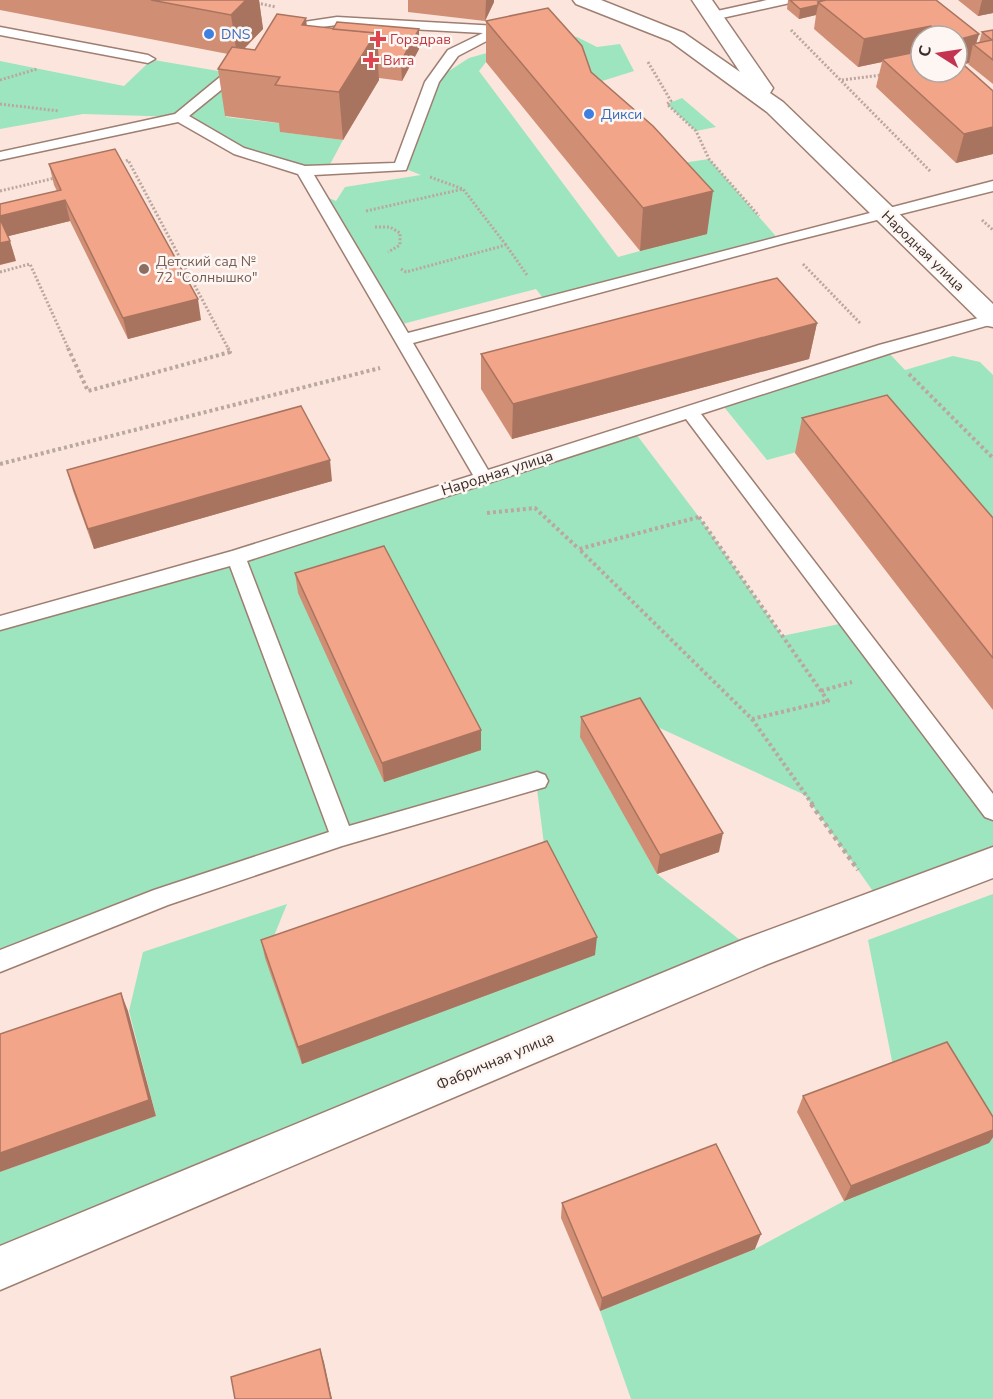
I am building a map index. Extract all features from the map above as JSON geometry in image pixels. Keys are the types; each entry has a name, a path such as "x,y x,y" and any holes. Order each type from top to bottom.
{"main road":[{"name":"Народная улица","path":"583,0 677,38 775,107 993,319"},
{"name":"Народная улица","path":"707,8 775,107"},
{"name":"Фабричная улица","path":"0,1268 756,952 993,862"}],"lane":[{"path":"707,8 766,4 785,0"},
{"path":"275,44 302,26 337,21 501,30"},
{"path":"180,117 239,151 304,171 401,167 432,82 453,53 521,22"},
{"path":"0,31 148,59"},
{"path":"0,156 180,117 230,73 257,56"},
{"path":"304,171 484,478"},
{"path":"403,340 993,186"},
{"name":"Народная улица","path":"0,623 236,557 885,349 993,319"},
{"path":"690,412 993,812"},
{"path":"236,557 342,837"},
{"path":"0,961 162,897 342,837 537,780"}],"path":[{"path":"248,2 277,7"},
{"path":"766,4 954,195 993,230"},
{"path":"842,80 886,74"},
{"path":"0,272 30,264 88,391 230,352 129,160 118,163"},
{"path":"0,191 64,176"},
{"path":"367,220 363,212 463,189 546,302"},
{"path":"376,236 371,227 390,227 400,233 400,245 385,254"},
{"path":"398,268 406,272 506,245"},
{"path":"0,464 385,366"},
{"path":"462,485 480,514 535,508 752,719 882,904"},
{"path":"579,549 699,517 828,701 752,719"}],"green space":[{"path":"547,36 577,37 597,47 620,44 634,71 580,88 486,62 479,71 618,257 640,251 649,168 709,159 779,240 546,302 536,289 395,326 317,193 336,201 345,187 421,175 401,167 432,82 469,58"},
{"path":"148,59 230,73 226,117 285,124 281,132 343,140 327,170 304,171 239,151 180,117 83,114 0,129 0,61 124,86 146,65"},
{"path":"682,98 716,127 696,131 667,104"},
{"path":"885,349 905,370 953,356 980,362 993,375 993,568 878,430 767,460 720,402"},
{"path":"633,430 699,517 782,636 849,622 993,811 993,862 882,904 805,795 638,718 581,737 657,874 755,952 0,1268 0,1172 156,1116 129,1011 143,952 287,904 265,958 546,860 536,781 0,961 0,623"},
{"path":"993,894 993,1399 631,1399 600,1311 755,1249 844,1201 895,1076 868,940"}],"building":[{"path":"151,0 246,0 231,15"},
{"path":"790,0 826,0 818,2 818,5 800,9"},
{"path":"826,0 936,0 966,24 909,24 909,30 864,39 818,2"},
{"path":"548,8 582,46 591,72 653,126 713,191 643,208 486,21"},
{"path":"277,14 306,18 302,25 376,33 339,92 275,85 280,77 218,69 232,47 255,50"},
{"path":"337,22 419,29 401,61 378,58 376,33 333,29"},
{"path":"969,26 979,34 969,37"},
{"path":"993,30 993,60 973,44 992,40 982,32"},
{"path":"909,53 909,84 882,59"},
{"path":"969,70 993,91 993,127 964,134 909,84 969,84"},
{"path":"115,149 198,299 123,318 65,200 0,216 0,204 61,190 49,164"},
{"path":"0,219 10,241 0,243"},
{"path":"777,278 817,323 513,404 481,354"},
{"path":"887,395 993,518 993,658 802,418"},
{"path":"301,406 330,460 88,529 67,470"},
{"path":"384,546 481,730 382,763 295,573"},
{"path":"640,698 723,833 660,855 581,717"},
{"path":"547,841 597,937 298,1047 261,940"},
{"path":"121,993 149,1100 0,1153 0,1034"},
{"path":"947,1042 993,1117 993,1130 851,1186 803,1096"},
{"path":"716,1144 761,1234 602,1298 562,1203"},
{"path":"320,1349 331,1399 235,1399 231,1377"}],"place":[{"name":"DNS","path":"209,34"},
{"name":"Горздрав","path":"378,39"},
{"name":"Вита","path":"371,60"},
{"name":"Дикси","path":"589,114"},
{"name":"Детский сад № 72 \"Солнышко\"","path":"144,269"}]}
